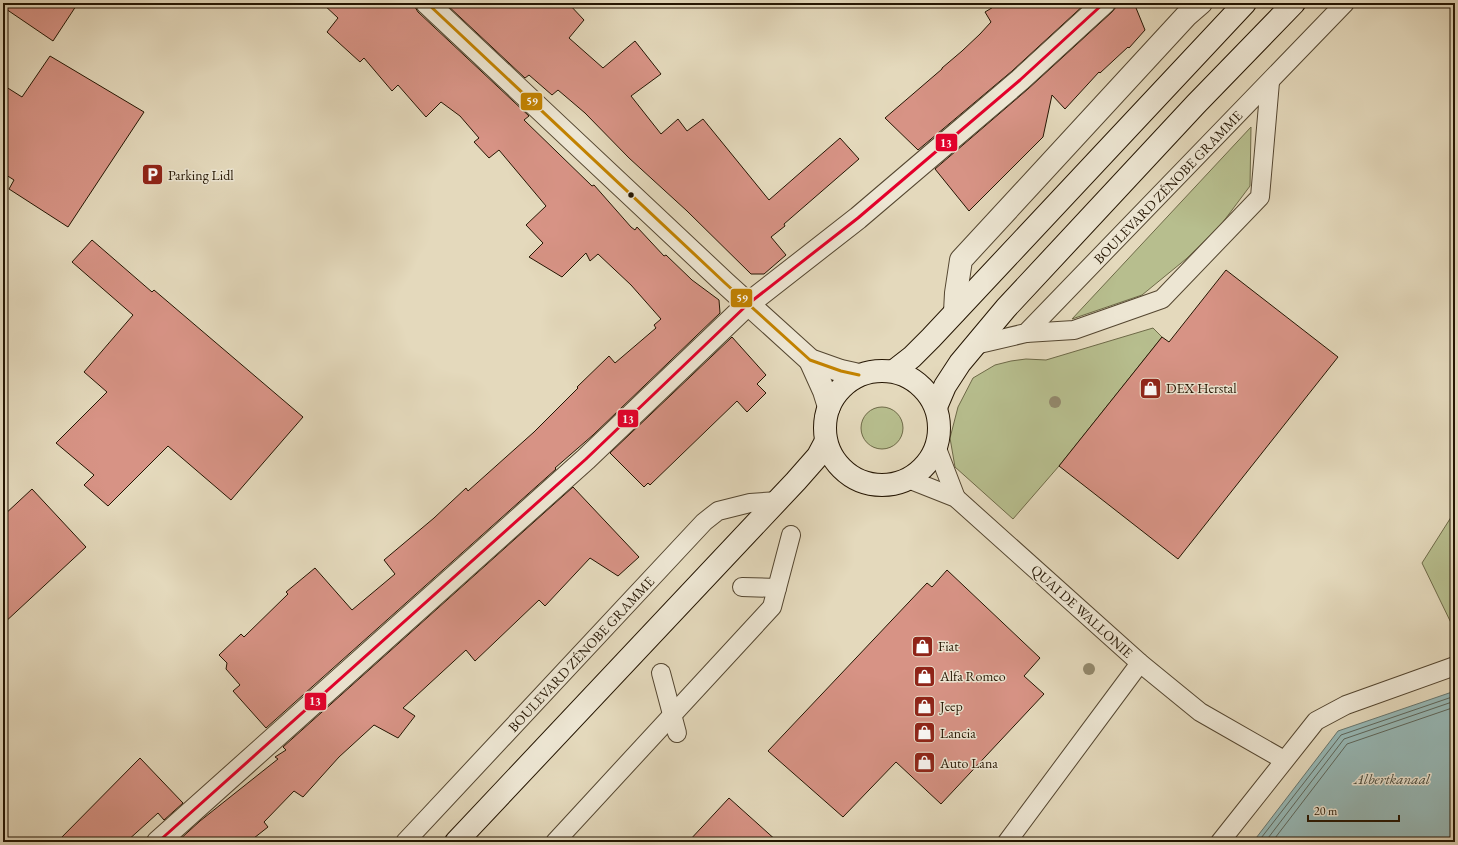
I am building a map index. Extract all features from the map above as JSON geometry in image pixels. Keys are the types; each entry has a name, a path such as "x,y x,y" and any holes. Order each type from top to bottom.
{"street":[{"path":"427,3 748,304 810,360 858,375"},
{"path":"158,842 586,459 748,304 870,208 1020,80 1104,3"},
{"path":"894,371 912,357 955,312 1245,3"},
{"path":"936,407 945,386 960,363 1006,308 1196,104 1294,3"},
{"path":"955,312 961,260 1187,7"},
{"path":"810,360 824,391 829,407"},
{"path":"882,370 894,371 902,373 920,383 936,407 941,425 936,446 929,462 908,480 898,483 878,485 867,483 848,474 834,460 826,442 824,426 829,407 842,386 858,375 882,370"},
{"path":"456,842 778,501 818,456 826,442"}],"lane":[{"name":"BOULEVARD ZÉNOBE GRAMME","path":"1026,333 1345,3"},
{"path":"975,345 1026,333 1074,330 1162,299 1260,198 1270,82"},
{"name":"QUAI DE WALLONIE","path":"936,446 956,498"},
{"name":"QUAI DE WALLONIE","path":"908,480 956,498 1140,663 1006,842"},
{"name":"BOULEVARD ZÉNOBE GRAMME","path":"405,842 704,522 718,511 750,503 778,501"},
{"path":"555,842 772,607 791,535"},
{"path":"742,587 777,588"},
{"path":"1140,663 1200,712 1284,760"},
{"path":"1220,842 1316,721 1346,705 1455,666"},
{"path":"661,673 677,733"}],"green space":[{"path":"1251,127 1250,186 1220,226 1186,259 1142,295 1072,319"},
{"path":"1153,328 1162,337 1059,466 1013,519 955,467 950,438 958,407 973,378 995,365 1026,359 1046,360"},
{"path":"882,407 897,413 903,428 897,443 882,449 867,443 861,428 867,413"},
{"path":"1455,511 1455,631 1422,563"}],"water":[{"name":"Albertkanaal","path":"1455,691 1455,842 1253,842 1338,731"}],"building":[{"path":"3,3 78,3 53,41 3,7"},
{"path":"322,3 415,3 415,7 418,12 529,116 524,120 592,186 594,185 631,227 635,230 637,227 664,256 666,255 692,280 719,300 720,313 593,435 555,468 556,469 266,728 233,691 240,685 226,669 227,663 219,655 241,634 244,637 288,594 286,592 315,568 352,610 395,574 384,560 434,518 466,488 468,491 534,432 609,356 615,363 656,328 654,325 661,319 631,285 598,254 590,261 586,253 562,277 529,257 543,243 526,225 546,206 499,150 489,158 474,142 479,138 460,116 441,102 426,117 398,85 392,91 364,58 360,62 327,32 338,18"},
{"path":"445,3 568,3 584,20 569,38 603,68 635,41 661,74 631,96 661,134 678,119 687,131 703,119 769,200 840,138 859,159 771,237 786,255 764,274 751,274 687,211 629,158 585,113 558,90 552,95 529,75 525,78"},
{"path":"1000,3 1086,3 1012,71 918,150 885,118 980,34 991,22 985,12"},
{"path":"1116,3 1134,3 1145,30 1129,48 1128,47 1100,73 1099,72 1065,109 1052,95 1043,137 969,211 935,169 1028,89 1112,12 1116,7"},
{"path":"50,56 144,112 68,227 9,189 14,180 3,173 3,85 22,97"},
{"path":"92,240 152,292 154,290 303,417 231,500 168,446 108,506 84,485 94,475 56,443 107,392 84,372 133,315 72,262"},
{"path":"1226,270 1338,357 1178,559 1059,466 1162,337 1169,342"},
{"path":"732,337 766,375 757,384 766,393 747,412 737,401 650,485 648,483 644,487 610,453"},
{"path":"573,487 639,557 618,576 590,558 545,606 539,600 475,661 466,650 403,708 415,716 398,738 374,725 339,757 303,797 294,791 264,822 268,827 249,842 177,842 200,821 278,759 275,757 286,750 283,747"},
{"path":"32,489 86,547 3,624 3,516"},
{"path":"947,570 1040,658 1024,676 1044,694 941,804 896,762 843,817 768,751 927,583 932,587"},
{"path":"140,758 183,803 164,820 158,813 126,842 57,842"},
{"path":"729,798 778,842 688,842"}],"transit line":[{"name":"59","path":"427,3 725,283 810,360 841,371 859,375"},
{"name":"13","path":"158,842 586,459 748,304 858,218 1020,80 1104,3"}],"place":[{"name":"Parking Lidl","path":"152,175"},
{"name":"DEX Herstal","path":"1151,388"},
{"name":"Fiat","path":"923,646"},
{"name":"Alfa Romeo","path":"924,676"},
{"name":"Jeep","path":"924,706"},
{"name":"Lancia","path":"924,733"},
{"name":"Auto Lana","path":"924,763"}]}
